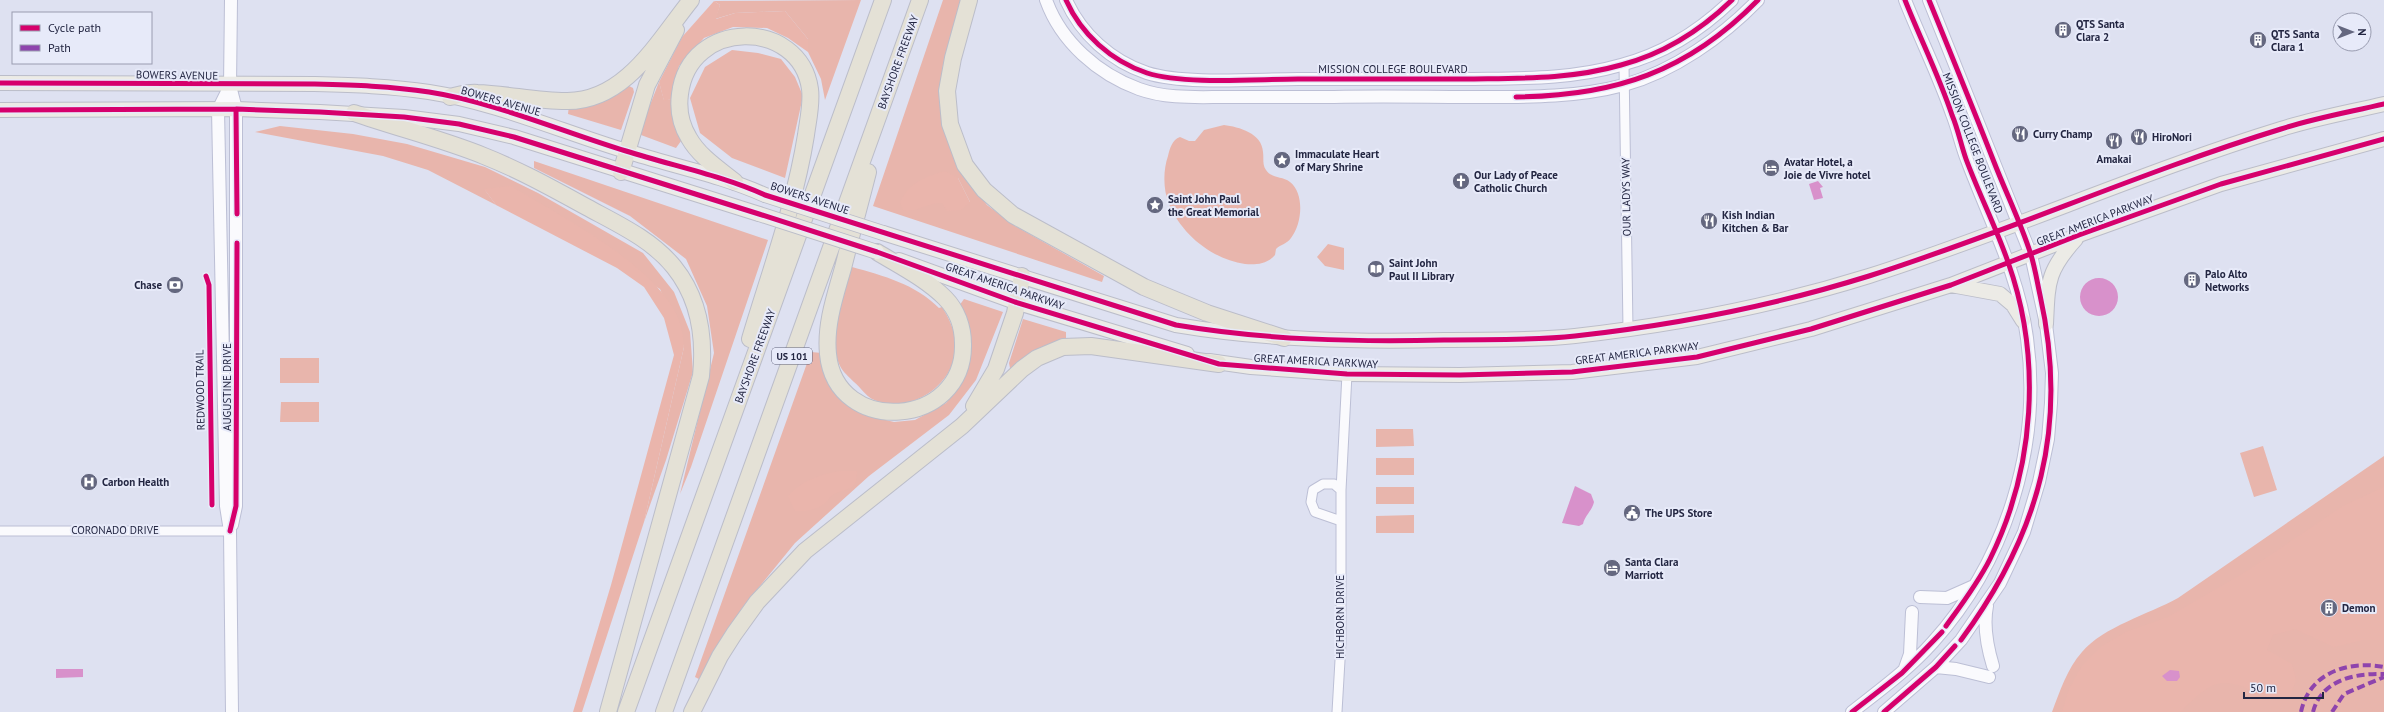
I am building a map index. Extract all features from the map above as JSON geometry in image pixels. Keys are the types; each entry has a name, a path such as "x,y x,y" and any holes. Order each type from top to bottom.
{"highway":[{"path":"450,97 476,92 566,101 587,99 610,90 633,72 692,0"},
{"path":"621,172 626,151 648,84 692,0"},
{"name":"BAYSHORE FREEWAY","path":"626,712 883,0"},
{"name":"BAYSHORE FREEWAY","path":"664,712 920,0"},
{"path":"969,0 953,58 947,91 950,124 965,165 984,190 1014,215 1144,287 1208,313 1284,338"},
{"path":"702,504 796,184 810,110 810,89 799,62 781,46 760,38 737,37 713,43 697,55 686,72 681,84 679,110 689,138 714,165 735,182"},
{"path":"877,252 930,285 946,298 956,312 963,338 962,361 951,384 933,402 910,412 884,412 857,402 840,385 828,354 829,329 834,300 896,68"},
{"path":"354,113 484,156 538,181 623,227 662,254 674,268 693,298 702,333 703,355 701,376 608,712"},
{"path":"962,426 996,369 1015,313 1015,302 1022,276"},
{"path":"692,712 720,656 734,634 757,602 780,576 805,551 962,426 1022,369 1037,358 1063,347 1091,346 1219,364"}],"main road":[{"name":"BOWERS AVENUE","path":"0,83 357,86 429,92 518,116 626,151 735,182 765,195 883,233"},
{"name":"GREAT AMERICA PARKWAY","path":"883,233 1176,325 1225,333 1284,338 1417,340 1572,336 1706,317 1800,296 1871,275 1997,233 2161,170 2280,129 2384,104"},
{"path":"0,110 236,109 354,113 459,124 514,137 877,252"},
{"name":"GREAT AMERICA PARKWAY","path":"877,252 1015,302 1219,364 1347,374 1460,375 1572,372 1697,357 1811,329 1951,285 2079,235 2221,184 2384,139"},
{"path":"2046,324 2048,283 2053,269 2061,255 2079,235"},
{"path":"1951,285 2000,294 2012,304 2023,321"}],"street":[{"name":"AUGUSTINE DRIVE","path":"230,531 236,506 236,109 230,86 231,0"},
{"path":"1046,0 1064,34 1076,48 1096,66 1118,80 1160,94 1208,97 1547,97 1587,93 1624,85 1669,66 1688,56 1721,33 1758,0"},
{"name":"MISSION COLLEGE BOULEVARD","path":"1066,0 1081,26 1106,51 1134,68 1168,77 1208,79 1548,78 1572,76 1624,65 1658,51 1688,35 1732,0"},
{"path":"1899,0 1910,13"},
{"name":"MISSION COLLEGE BOULEVARD","path":"1852,712 1902,673 1942,632 1975,586 1990,559 2005,524 2022,466 2027,434 2029,381 2027,338 2009,263 1966,159 1952,114 1905,0"},
{"name":"MISSION COLLEGE BOULEVARD","path":"1884,712 1936,667 1961,640 1987,604 2009,566 2024,532 2045,460 2050,424 2052,373 2046,324 2031,255 1929,0"},
{"name":"OUR LADYS WAY","path":"1624,65 1628,329"},
{"name":"AUGUSTINE DRIVE","path":"230,86 218,110 226,506 230,531 232,712"},
{"name":"HICHBORN DRIVE","path":"1337,712 1341,643 1340,521 1347,374"},
{"path":"1340,521 1326,518 1315,512 1311,502 1313,490 1323,484 1334,484 1341,490"},
{"name":"CORONADO DRIVE","path":"0,531 230,531"},
{"path":"1920,597 1947,598 1975,586"},
{"path":"1936,667 1991,671 1986,634 1985,617 1987,604"},
{"path":"1902,673 1910,654 1912,612"}],"shaded area":[{"path":"861,0 825,100 821,79 808,52 808,39 785,11 735,13 715,19 720,5 714,1"},
{"path":"943,0 961,0 943,65 939,98 943,129 971,184 987,205 1015,226 1104,276 1102,282 873,206","holes":["958,178 970,202 933,203"]},
{"path":"714,1 720,5 716,19 735,13 785,11 808,39 808,52 788,38 767,28 733,27 704,38 679,66 671,99 664,101 659,82 682,37"},
{"path":"732,50 758,53 781,59 795,77 803,96 785,178 732,158 700,133 690,98 705,67"},
{"path":"659,82 664,100 671,99 674,124 681,141 676,148 641,135 641,128"},
{"path":"629,86 633,88 634,92 621,130 568,114 569,105"},
{"path":"1224,125 1243,129 1259,140 1262,145 1265,168 1268,173 1290,182 1295,187 1300,201 1298,225 1295,232 1286,243 1276,249 1275,255 1272,258 1261,263 1245,264 1221,257 1210,251 1200,244 1182,226 1167,198 1164,180 1165,167 1173,142 1180,137 1189,141 1195,141 1204,130"},
{"path":"280,126 353,134 407,144 485,167 538,193 643,253 674,292 690,332 693,372 666,460 644,522 684,347 660,289 485,190 496,205 428,170 383,156 255,132"},
{"path":"534,161 768,240 691,467 680,494 714,353 707,306 686,259 630,216 534,168"},
{"path":"945,171 958,178 970,202 961,210 947,211 942,203 936,203 914,210 903,210 900,202 913,185 925,178"},
{"path":"1818,181 1823,187 1820,188 1823,198 1814,200 1809,184"},
{"path":"511,186 581,228 632,263 653,283 670,303 680,323 683,335 684,347 644,522 582,712 573,712 611,585 674,355 664,318 644,287 617,268 496,205 484,189"},
{"path":"1328,244 1344,248 1344,270 1325,266 1317,257"},
{"path":"852,267 887,278 909,287 930,300 939,308 942,307 945,311 954,334 956,344 954,359 949,372 940,384 929,393 916,400 901,404 887,403 872,399 847,376 840,367 836,353 835,331"},
{"path":"2095,278 2103,278 2110,281 2115,286 2118,297 2115,308 2110,313 2103,316 2095,316 2088,313 2083,308 2080,301 2080,293 2083,286 2088,281"},
{"path":"964,299 1003,312 976,380 949,415 869,476 795,543 742,608 699,679 695,677 811,352 822,353 827,378 840,397 862,414 894,422 915,420 946,403 964,379 969,351 969,327 959,306"},
{"path":"1023,319 1066,332 1066,340 1016,368 1010,368 1009,363"},
{"path":"280,358 319,358 319,383 280,383"},
{"path":"281,402 319,402 319,422 280,422"},
{"path":"1376,429 1413,429 1414,446 1376,447"},
{"path":"2263,446 2277,490 2254,497 2240,453"},
{"path":"2384,456 2384,712 2052,712 2064,680 2082,652 2091,643 2114,628 2178,598"},
{"path":"1376,458 1414,458 1414,475 1376,475"},
{"path":"841,471 857,471 857,477 851,488 833,495 818,508 807,511 795,511 788,496 794,490 812,479"},
{"path":"1575,486 1591,494 1594,502 1583,524 1579,526 1562,523"},
{"path":"1376,487 1414,487 1414,504 1376,504"},
{"path":"2384,487 2384,640 2363,640 2334,647 2295,629 2273,635 2267,650 2292,664 2296,679 2291,695 2283,699 2274,699 2235,684 2224,683 2214,685 2205,690 2180,712 2062,712 2069,689 2082,666 2102,646 2126,632 2168,617 2244,573 2343,506"},
{"path":"1414,515 1414,533 1376,533 1376,516"},
{"path":"56,669 83,669 83,677 56,678"},
{"path":"2170,670 2179,671 2180,677 2177,681 2167,681 2162,676"}],"marked path":[{"path":"2301,712 2305,699 2312,688 2321,679 2332,672 2357,666 2370,665 2384,667"},
{"path":"2313,712 2317,701 2323,692 2331,686 2351,677 2384,674"},
{"path":"2332,712 2344,694 2384,677"}],"cycle path":[{"path":"1066,0 1072,12 1089,35 1110,54 1121,61 1147,73 1163,77 1200,80 1464,79 1543,77 1582,73 1621,65 1666,48 1694,31 1732,0"},
{"path":"1516,97 1585,92 1617,85 1648,75 1677,62 1704,45 1732,25 1758,0"},
{"path":"1905,0 1941,86 1956,126 1966,159 2008,262 2019,299 2026,336 2029,374 2029,412 2017,488 2005,524 1990,559 1970,593 1946,626"},
{"path":"1929,0 2031,255 2040,295 2048,343 2051,389 2049,433 2041,476 2028,518 2011,559 1988,600 1961,640"},
{"path":"0,83 314,84 386,87 429,92 503,110 602,143 714,176 765,195 1176,325 1276,337 1377,341 1559,338 1686,320 1760,305 1833,287 1921,259 2177,164 2281,129 2320,118 2384,104"},
{"path":"236,109 237,214"},
{"path":"0,110 236,109 404,117 459,124 514,137 759,214 877,252 1015,302 1219,364 1347,374 1460,375 1572,372 1697,357 1811,329 1951,285 2079,235 2221,184 2384,139"},
{"path":"230,531 236,506 237,243"},
{"name":"REDWOOD TRAIL","path":"206,276 209,285 212,505"},
{"path":"1852,712 1902,673 1942,632"},
{"path":"1884,712 1936,667 1955,646"}],"place":[{"name":"QTS Santa Clara 2","path":"2063,30"},
{"name":"QTS Santa Clara 1","path":"2258,40"},
{"name":"Curry Champ","path":"2020,134"},
{"name":"HiroNori","path":"2139,137"},
{"name":"Amakai","path":"2114,141"},
{"name":"Immaculate Heart of Mary Shrine","path":"1282,160"},
{"name":"Avatar Hotel, a Joie de Vivre hotel","path":"1771,168"},
{"name":"Our Lady of Peace Catholic Church","path":"1461,181"},
{"name":"Saint John Paul the Great Memorial","path":"1155,205"},
{"name":"Kish Indian Kitchen & Bar","path":"1709,221"},
{"name":"Saint John Paul II Library","path":"1376,269"},
{"name":"Palo Alto Networks","path":"2192,280"},
{"name":"Chase","path":"175,285"},
{"name":"Carbon Health","path":"89,482"},
{"name":"The UPS Store","path":"1632,513"},
{"name":"Santa Clara Marriott","path":"1612,568"},
{"name":"Demon","path":"2329,608"}]}
